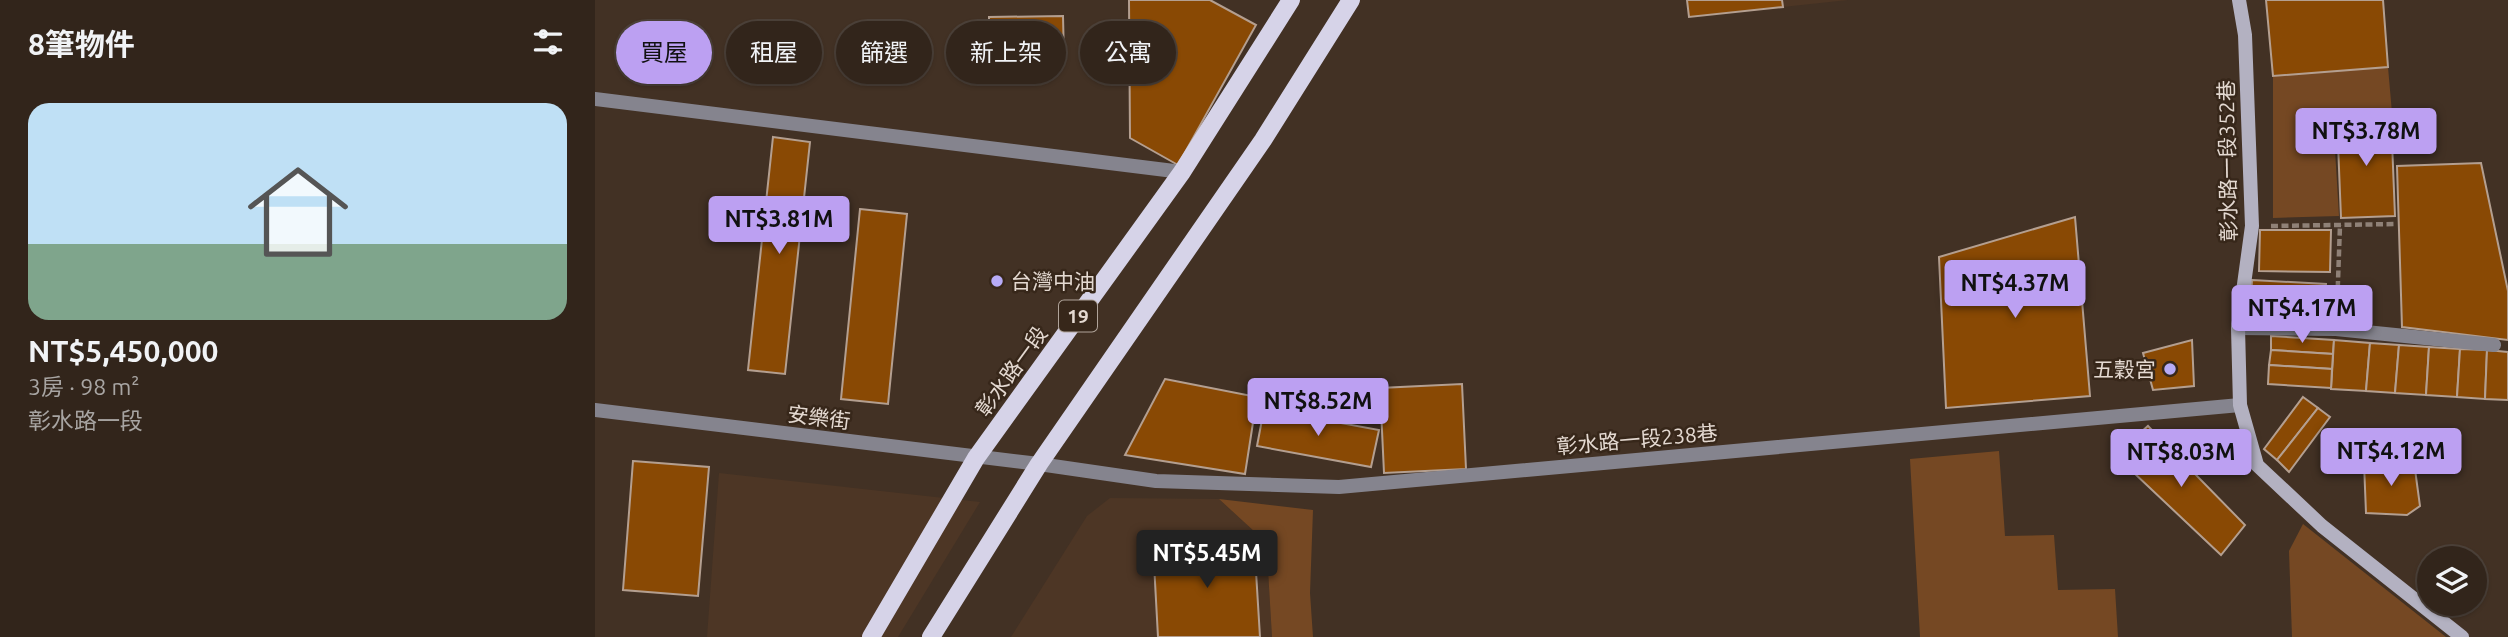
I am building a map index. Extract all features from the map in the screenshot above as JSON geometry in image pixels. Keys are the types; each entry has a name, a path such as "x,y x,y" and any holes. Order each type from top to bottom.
{"main road":[{"name":"彰水路一段","path":"871,637 977,458 1182,172 1291,0"},
{"name":"19","path":"931,637 1039,464 1263,140 1351,0"}],"street":[{"name":"彰水路一段352巷","path":"2239,0 2245,35 2252,226 2238,328 2240,405 2257,465 2322,526 2462,637"},
{"path":"595,99 1182,172"},
{"path":"2238,328 2336,329 2494,345"},
{"name":"彰水路一段238巷","path":"1039,464 1156,481 1339,487 2240,405"},
{"name":"安樂街","path":"595,410 1039,464"}],"path":[{"path":"2252,226 2396,224"},
{"path":"2336,329 2340,225"}],"shaded area":[{"path":"1687,0 1848,0 1689,17"},
{"path":"2388,67 2392,113 2333,117 2339,216 2273,218 2273,76"},
{"path":"1999,451 2005,536 2054,535 2058,590 2115,589 2118,637 1920,637 1910,459"},
{"path":"719,473 980,502 898,637 707,637"},
{"path":"1110,498 1219,499 1256,533 1267,553 1272,637 1011,637 1087,516"},
{"path":"1219,499 1313,510 1310,593 1313,637 1272,637 1267,553 1256,533"},
{"path":"2303,524 2446,637 2292,637 2289,551"}],"building":[{"path":"1129,0 1210,0 1256,25 1178,165 1130,138 1130,84 1176,84 1176,21 1129,21"},
{"path":"1687,0 1782,0 1783,7 1689,17"},
{"path":"2266,0 2383,0 2388,67 2273,76"},
{"path":"1063,16 1063,21 989,21 989,17"},
{"path":"2391,117 2395,216 2341,218 2337,119"},
{"path":"773,137 810,142 785,374 748,370"},
{"path":"2481,163 2508,291 2508,340 2402,327 2397,166"},
{"path":"860,209 907,214 888,404 841,399"},
{"path":"2075,217 2090,396 1946,408 1939,257"},
{"path":"2260,230 2331,230 2330,272 2259,271"},
{"path":"2252,280 2326,284 2324,324 2250,321"},
{"path":"2271,336 2334,340 2333,354 2271,350"},
{"name":"五穀宮","path":"2192,340 2194,386 2153,390 2143,353"},
{"path":"2334,340 2370,343 2366,391 2331,389"},
{"path":"2370,343 2399,345 2395,393 2366,391"},
{"path":"2399,345 2429,347 2426,395 2395,393"},
{"path":"2429,347 2460,349 2457,397 2426,395"},
{"path":"2460,349 2487,350 2485,399 2457,397"},
{"path":"2271,350 2333,354 2332,369 2269,365"},
{"path":"2487,350 2508,352 2508,400 2485,399"},
{"path":"2269,365 2332,369 2331,388 2268,384"},
{"path":"1165,379 1257,397 1245,474 1125,455"},
{"path":"1462,384 1466,469 1384,473 1380,388"},
{"path":"2303,397 2318,408 2277,460 2264,449"},
{"path":"2318,408 2330,417 2289,472 2277,460"},
{"path":"1264,409 1379,430 1371,467 1257,446"},
{"path":"2148,426 2245,525 2221,555 2115,455"},
{"path":"633,461 709,467 698,596 623,590"},
{"path":"2414,462 2420,506 2407,515 2366,513 2364,463"},
{"path":"1254,539 1260,637 1158,637 1153,545"}],"place":[{"name":"台灣中油","path":"997,281"},
{"name":"五穀宮","path":"2170,369"}]}
